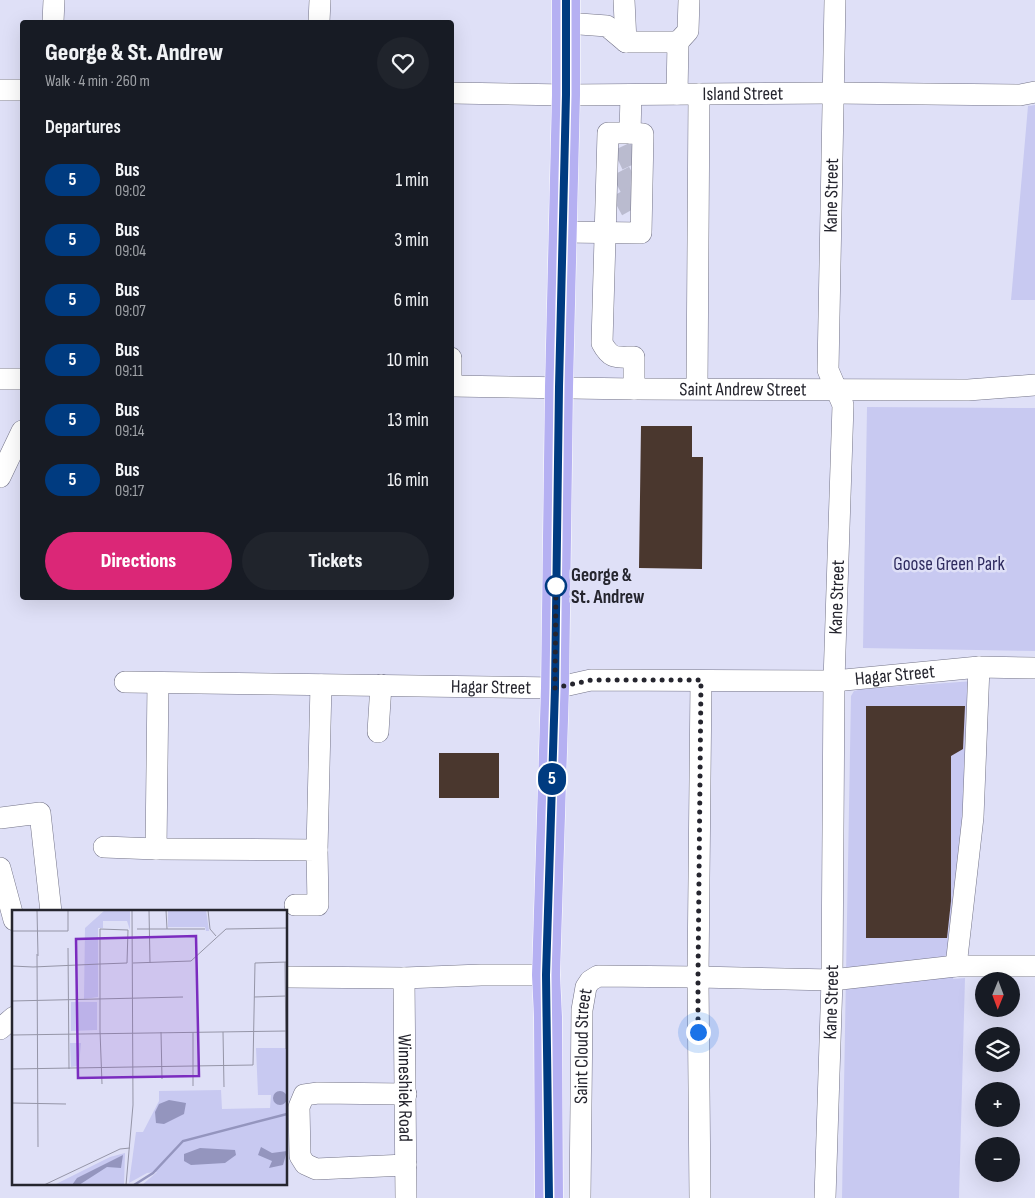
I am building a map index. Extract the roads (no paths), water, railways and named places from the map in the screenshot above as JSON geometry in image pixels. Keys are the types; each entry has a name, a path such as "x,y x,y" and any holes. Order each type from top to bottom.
{"main road":[{"path":"549,1198 546,975 555,688 566,12"}],"street":[{"path":"53,20 54,0"},
{"path":"319,20 320,0"},
{"path":"625,0 626,42"},
{"name":"Kane Street","path":"825,1198 832,980 834,681 843,405 828,370 835,0"},
{"path":"677,94 678,42 688,30 687,1"},
{"path":"566,12 607,26 626,42 678,42"},
{"path":"0,90 20,90"},
{"name":"Island Street","path":"454,93 566,95 833,93 1020,95 1035,92"},
{"path":"696,388 699,94"},
{"path":"631,95 626,176 605,233 602,343 606,351 616,358 634,358 634,389"},
{"path":"562,232 641,233 626,176"},
{"path":"0,379 20,379"},
{"name":"Saint Andrew Street","path":"454,386 634,389 968,390 1035,385"},
{"path":"0,477 20,435"},
{"path":"956,966 974,817 979,667"},
{"name":"Hagar Street","path":"125,682 555,688 591,680 834,681 979,667 1035,668"},
{"path":"700,1198 698,977 701,680"},
{"path":"156,849 158,683"},
{"path":"295,905 318,905 317,850 322,685"},
{"path":"378,732 381,685"},
{"path":"0,818 40,813 51,910"},
{"path":"104,847 317,850"},
{"path":"0,868 12,913"},
{"name":"Saint Cloud Street","path":"580,1198 582,1010 586,987 590,981 598,976 832,980 956,966 1035,966"},
{"path":"288,977 404,978 546,975"},
{"name":"Winneshiek Road","path":"404,978 406,1198"},
{"path":"0,1029 12,1019"},
{"path":"406,1094 304,1095 298,1107 300,1156 305,1164 316,1169 406,1164"}],"tunnel":[{"path":"618,160 635,152"},
{"path":"617,185 634,176"},
{"path":"617,206 635,196"}],"place":[{"name":"George & St. Andrew","path":"556,586"}],"park label":[{"name":"Goose Green Park","path":"949,564"}]}
